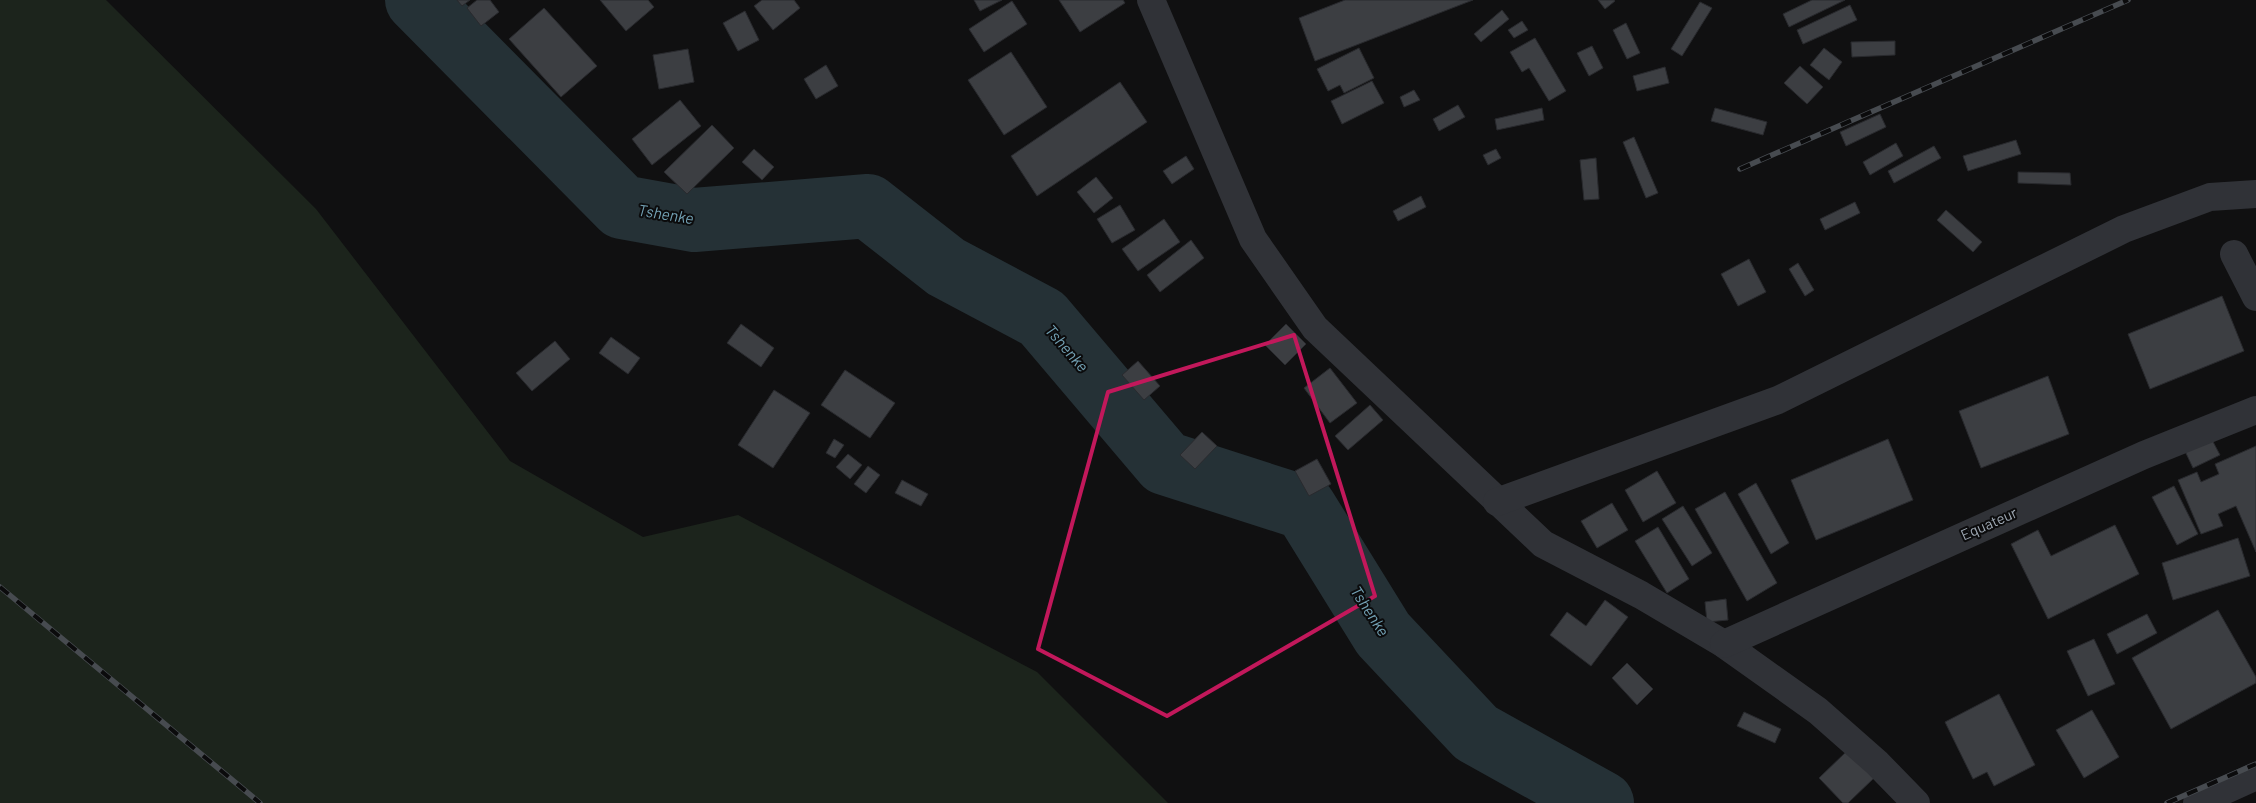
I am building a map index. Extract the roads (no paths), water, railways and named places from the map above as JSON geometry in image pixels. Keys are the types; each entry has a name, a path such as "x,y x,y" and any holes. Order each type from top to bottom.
{"street":[{"path":"1151,0 1253,239 1315,328 1543,544 1641,595 1724,644 1818,711 1877,763 1916,803"},
{"path":"1498,502 1778,400 2124,229 2210,197 2256,194"},
{"path":"2234,254 2256,297"},
{"name":"Equateur","path":"1724,644 2135,459 2256,410"},
{"path":"2197,803 2256,776"}],"waterway":[{"name":"Tshenke","path":"417,0 622,207 694,220 868,206 946,267 1042,318 1165,463 1305,508 1383,634 1476,733 1602,803"}],"railway":[{"path":"1740,169 2128,0"},
{"path":"0,587 260,803"},
{"path":"2167,803 2256,764"}]}
